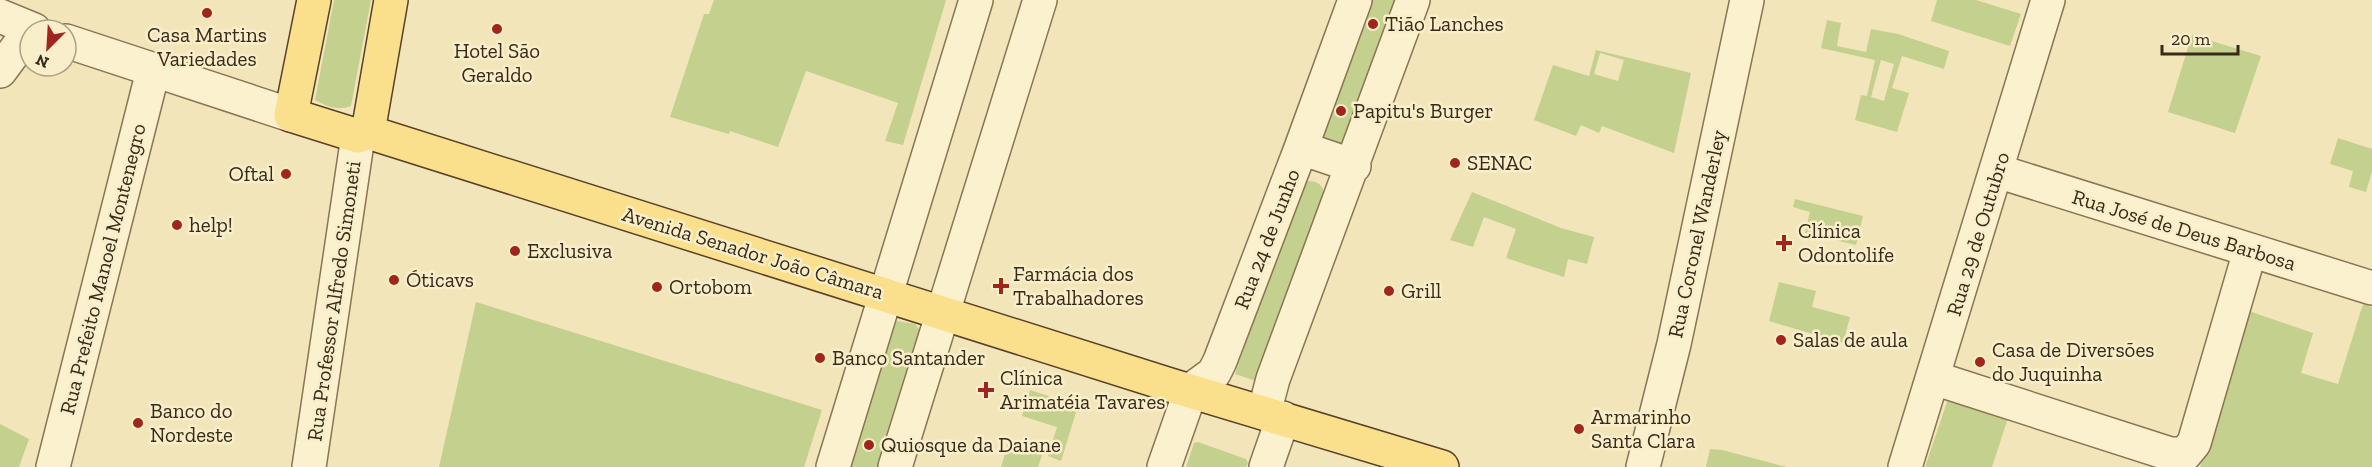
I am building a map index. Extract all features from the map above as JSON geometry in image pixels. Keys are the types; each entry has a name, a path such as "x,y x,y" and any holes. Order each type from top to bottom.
{"main road":[{"path":"291,115 314,0"},
{"path":"363,134 391,0"},
{"name":"Avenida Senador João Câmara","path":"291,115 363,134 1442,467"}],"street":[{"path":"833,467 976,0"},
{"path":"896,467 1040,0"},
{"name":"Rua 24 de Junho","path":"1191,390 1214,372 1220,361 1355,0"},
{"path":"1266,467 1274,416 1274,379 1413,0"},
{"name":"Rua Coronel Wanderley","path":"1643,467 1674,344 1747,0"},
{"name":"Rua 29 de Outubro","path":"1905,467 2048,0"},
{"path":"0,16 16,46"},
{"name":"Avenida Senador João Câmara","path":"78,45 291,115"},
{"name":"Rua Prefeito Manoel Montenegro","path":"54,467 153,71"},
{"name":"Rua Professor Alfredo Simoneti","path":"309,467 363,134"},
{"path":"1301,148 1354,166"},
{"name":"Rua José de Deus Barbosa","path":"1997,171 2372,288"},
{"path":"1934,378 2170,454 2186,454 2194,443 2250,251"},
{"path":"1164,467 1191,390"}],"green space":[{"path":"334,0 371,0 351,106 342,108 315,100"},
{"path":"714,0 946,0 903,145 885,141 898,103 806,71 778,147 730,131 729,134 670,117 704,14 709,14"},
{"path":"1368,0 1396,0 1342,148 1318,139"},
{"path":"1937,0 1976,0 2021,14 2010,46 1931,21"},
{"path":"1827,20 1841,23 1837,46 1866,52 1871,29 1898,34 1949,51 1944,69 1902,56 1892,88 1909,93 1897,132 1855,120 1861,95 1867,96 1875,60 1821,48","holes":["1881,60 1894,64 1884,101 1871,97"]},
{"path":"2192,35 2261,56 2235,133 2168,112"},
{"path":"1596,50 1691,73 1674,153 1602,126 1599,133 1581,125 1576,136 1534,120 1553,65 1589,76","holes":["1600,53 1624,60 1618,81 1594,74"]},
{"path":"2338,138 2372,149 2372,171 2366,192 2349,187 2353,171 2330,164"},
{"path":"1308,181 1319,184 1324,195 1256,381 1235,374 1302,186"},
{"path":"1472,192 1561,228 1594,237 1587,264 1568,259 1564,277 1506,258 1516,229 1484,217 1473,247 1450,240"},
{"path":"1795,199 1863,216 1856,245 1805,233 1810,212 1793,207"},
{"path":"1779,282 1816,291 1812,307 1850,317 1843,343 1769,321"},
{"path":"476,302 822,410 804,467 439,467"},
{"path":"2363,304 2372,307 2372,467 2200,467 2249,311 2313,333 2301,373 2338,384"},
{"path":"897,321 915,324 921,331 921,338 878,467 848,467 890,331"},
{"path":"1030,390 1078,406 1061,461 1048,456 1057,427 1022,416"},
{"path":"1948,399 2008,418 1992,467 1925,467"},
{"path":"0,424 29,439 19,467 0,467"},
{"path":"1198,442 1246,459 1248,463 1246,467 1186,467 1194,443"},
{"path":"1008,444 1042,455 1038,467 1001,467"},
{"path":"1710,449 1722,450 1787,467 1706,467"}],"place":[{"name":"Casa Martins Variedades","path":"207,13"},
{"name":"Tião Lanches","path":"1373,24"},
{"name":"Hotel São Geraldo","path":"497,29"},
{"name":"Papitu's Burger","path":"1341,111"},
{"name":"SENAC","path":"1455,163"},
{"name":"Oftal","path":"286,174"},
{"name":"help!","path":"177,225"},
{"name":"Clínica Odontolife","path":"1784,243"},
{"name":"Exclusiva","path":"515,251"},
{"name":"Óticavs","path":"394,280"},
{"name":"Farmácia dos Trabalhadores","path":"1001,286"},
{"name":"Ortobom","path":"657,287"},
{"name":"Grill","path":"1389,291"},
{"name":"Salas de aula","path":"1781,340"},
{"name":"Banco Santander","path":"820,358"},
{"name":"Casa de Diversões do Juquinha","path":"1980,362"},
{"name":"Clínica Arimatéia Tavares","path":"986,390"},
{"name":"Banco do Nordeste","path":"138,423"},
{"name":"Armarinho Santa Clara","path":"1579,429"},
{"name":"Quiosque da Daiane","path":"869,445"}]}
